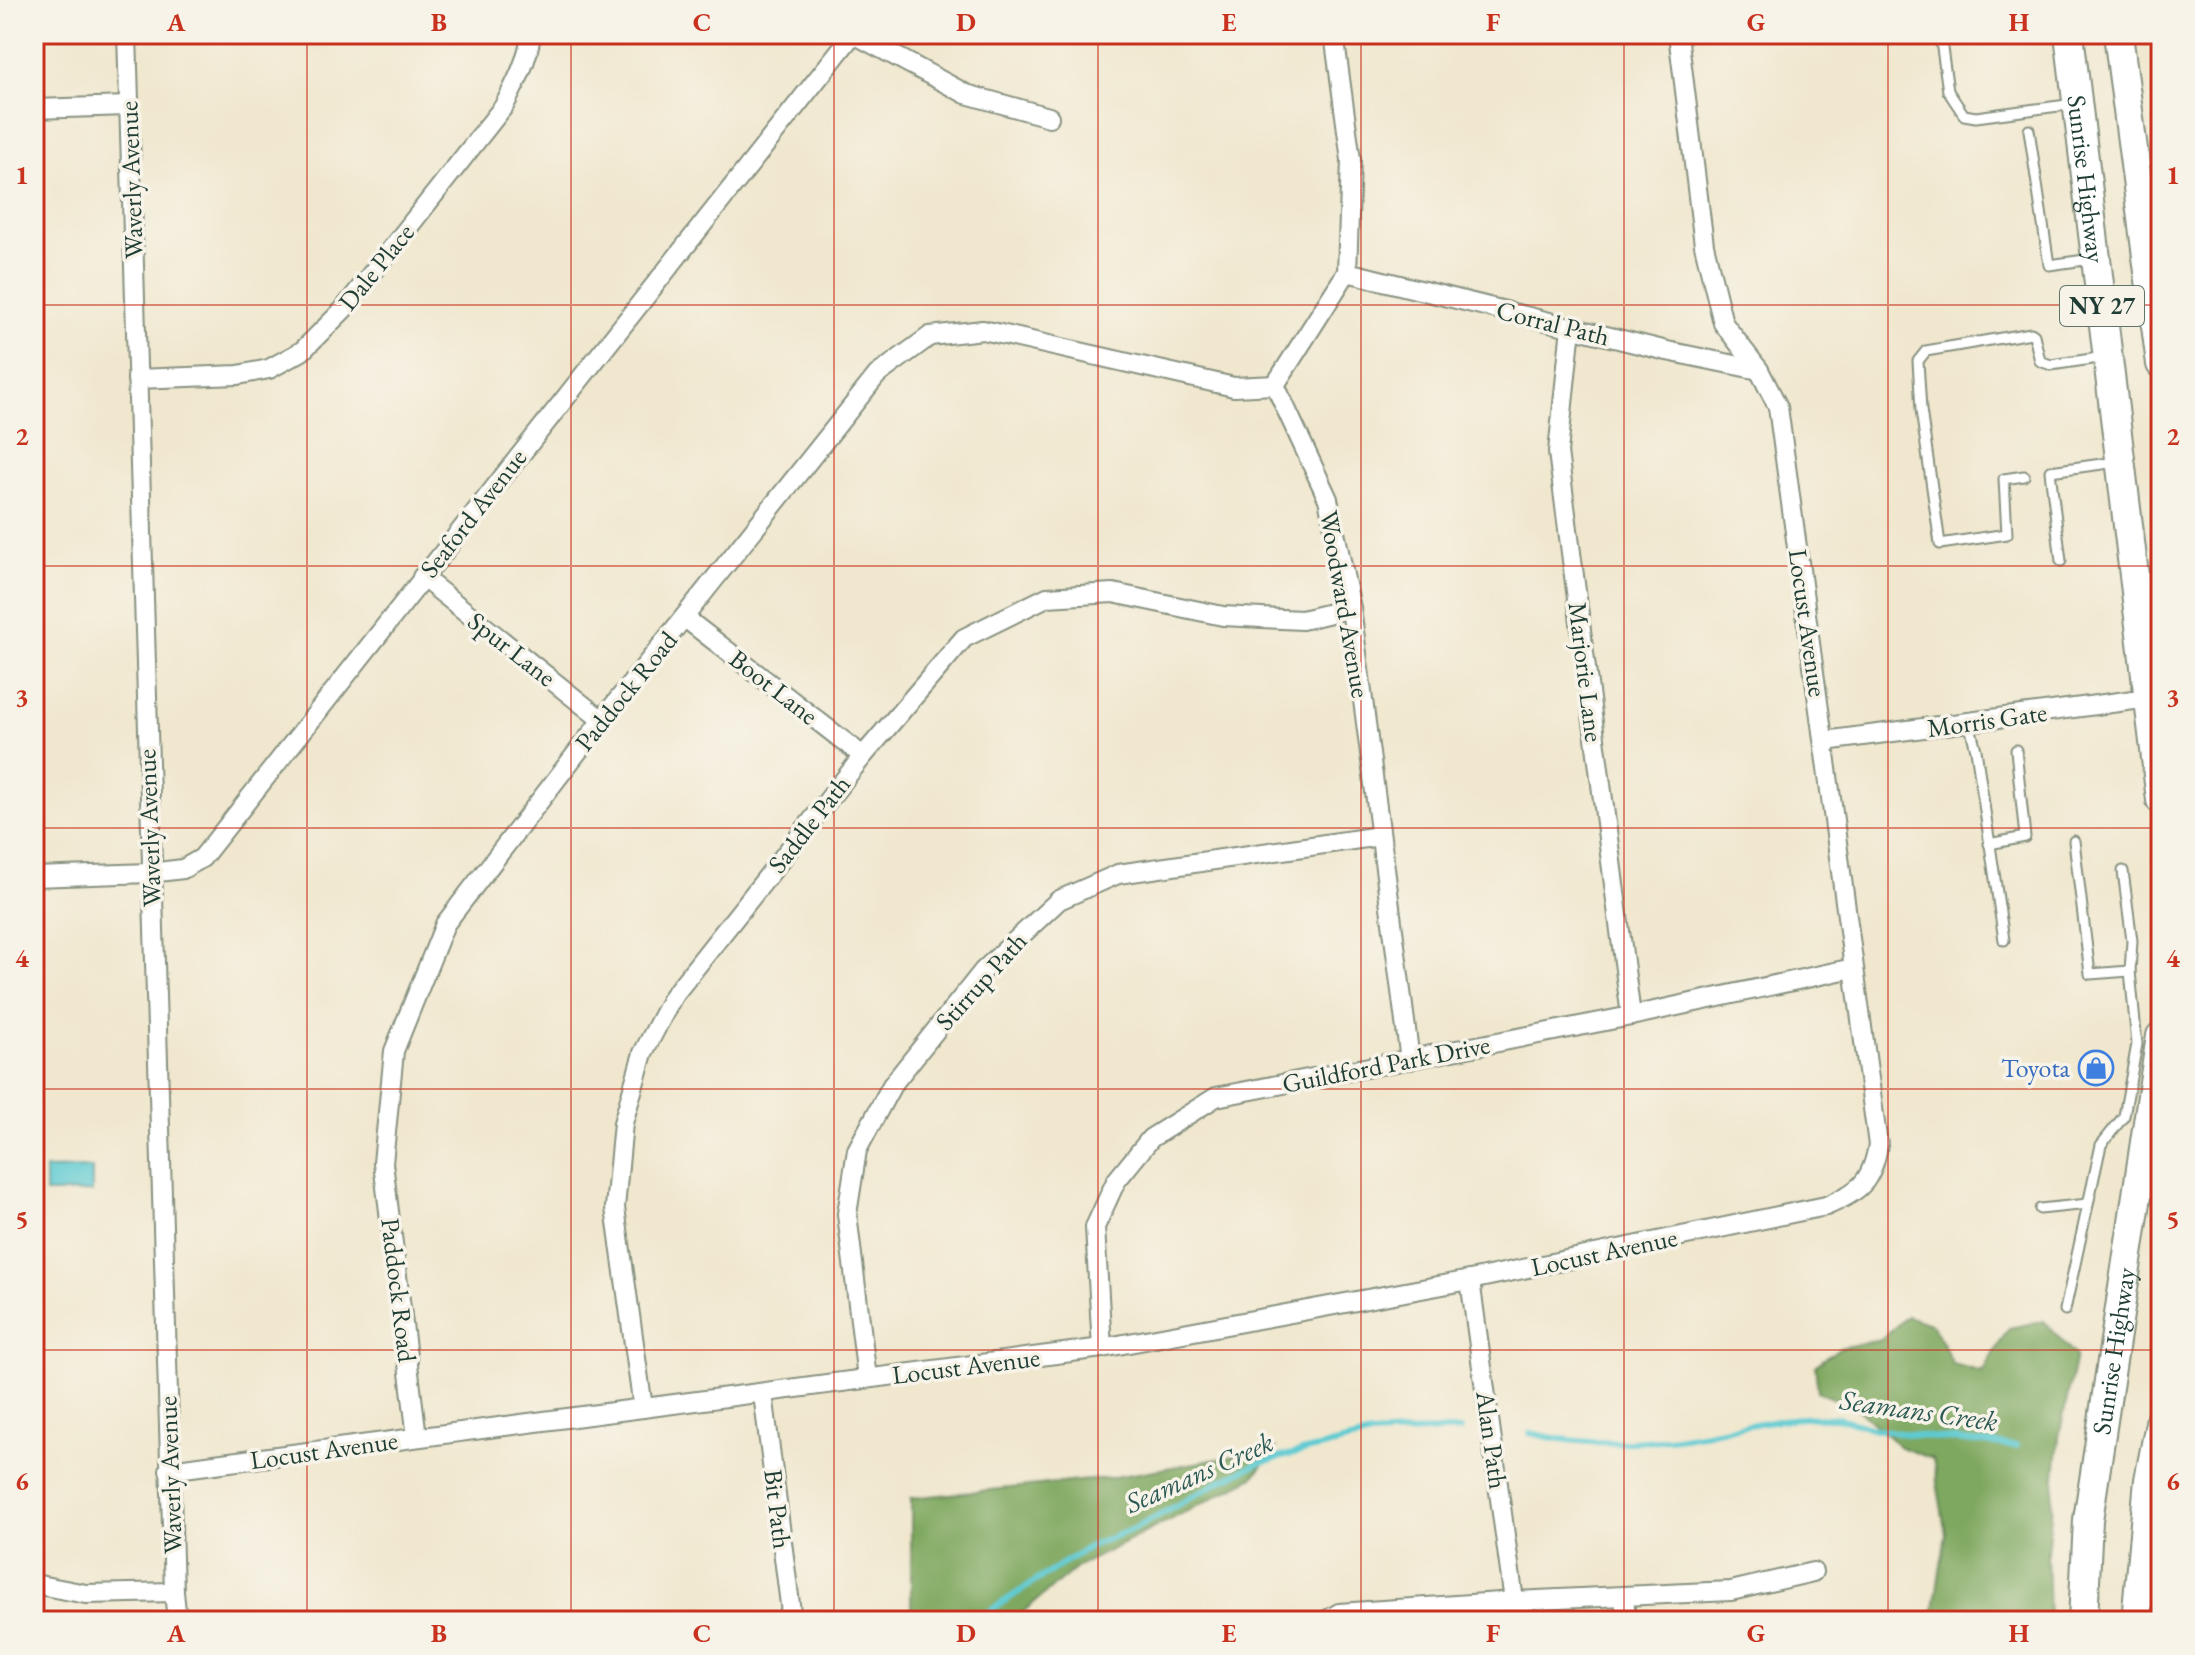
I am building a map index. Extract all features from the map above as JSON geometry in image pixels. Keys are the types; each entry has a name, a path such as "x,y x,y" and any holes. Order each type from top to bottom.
{"highway":[{"name":"Sunrise Highway","path":"2069,34 2121,462 2155,697 2161,800"},
{"name":"Sunrise Highway","path":"2118,34 2161,364"},
{"name":"Sunrise Highway","path":"2083,1621 2088,1520 2137,1111 2145,1063 2161,1036"},
{"path":"2138,1621 2149,1480 2161,1418"}],"street":[{"name":"Waverly Avenue","path":"127,34 150,873 169,1470 177,1621"},
{"name":"Dale Place","path":"137,379 254,372 269,369 302,351 343,310 504,106 518,81 531,34"},
{"path":"853,34 966,94 1049,117"},
{"name":"Seaford Avenue","path":"34,877 150,873 183,869 202,858 853,34"},
{"path":"1275,385 1347,272 1351,160 1334,34"},
{"name":"Locust Avenue","path":"169,1470 1102,1348 1470,1280 1826,1206 1855,1194 1874,1168 1878,1145 1778,407 1759,370 1723,323 1704,245 1678,34"},
{"path":"34,109 128,106"},
{"name":"Corral Path","path":"1347,272 1667,351 1759,370"},
{"name":"Marjorie Lane","path":"1571,327 1558,452 1631,1016"},
{"name":"Paddock Road","path":"417,1437 383,1163 394,1051 445,924 602,720 877,375 930,336 983,330 1234,387 1275,385"},
{"name":"Woodward Avenue","path":"1275,385 1328,499 1351,608 1410,1060"},
{"name":"Spur Lane","path":"422,577 602,720"},
{"name":"Saddle Path","path":"643,1408 615,1208 623,1123 643,1053 673,996 863,756 964,638 1047,597 1113,593 1223,616 1302,620 1351,608"},
{"name":"Boot Lane","path":"685,618 863,756"},
{"name":"Morris Gate","path":"1825,741 2155,697"},
{"name":"Stirrup Path","path":"867,1378 847,1214 857,1150 892,1085 983,971 1059,900 1118,874 1380,836"},
{"name":"Guildford Park Drive","path":"1102,1348 1095,1227 1116,1181 1151,1138 1216,1097 1631,1016 1853,968"},
{"name":"Alan Path","path":"1470,1280 1514,1601"},
{"name":"Bit Path","path":"763,1394 791,1612 782,1621"},
{"path":"1335,1618 1514,1601 1731,1591 1813,1572"},
{"path":"34,1584 86,1594 174,1592"},
{"path":"1624,1596 1626,1621"}],"lane":[{"path":"1940,34 1948,91 1964,115 1976,117 2077,104"},
{"path":"2029,130 2049,265 2096,258"},
{"path":"2024,476 2004,479 2007,534 1940,544 1921,410 1918,361 1926,351 2031,333 2040,361 2051,365 2108,357"},
{"path":"2061,561 2050,471 2121,462"},
{"path":"1969,722 1976,750 2004,940"},
{"path":"1989,844 2025,837 2016,750"},
{"path":"2074,841 2090,974 2130,971"},
{"path":"2123,871 2132,941 2130,971 2137,1044 2145,1063"},
{"path":"2065,1310 2101,1145 2124,1116 2137,1111"},
{"path":"2040,1209 2088,1204"},
{"path":"2138,1621 2152,1574 2161,1557"}],"green space":[{"path":"1907,1316 1933,1325 1953,1364 1982,1372 2009,1328 2044,1321 2076,1356 2059,1437 2047,1553 2049,1621 1932,1621 1946,1534 1933,1459 1900,1447 1857,1408 1818,1392 1815,1366 1839,1348 1881,1340"},
{"path":"1276,1449 1252,1478 1077,1567 1012,1621 911,1621 911,1498 1109,1478"}],"water":[{"path":"92,1168 92,1192 45,1193 45,1169"}],"waterway":[{"name":"Seamans Creek","path":"1530,1433 1594,1442 1637,1442 1817,1417 1915,1435 2016,1446"},
{"name":"Seamans Creek","path":"981,1621 988,1612 1090,1546 1136,1528 1261,1462 1371,1435 1460,1430"}],"place":[{"name":"Toyota","path":"2096,1068"}]}
